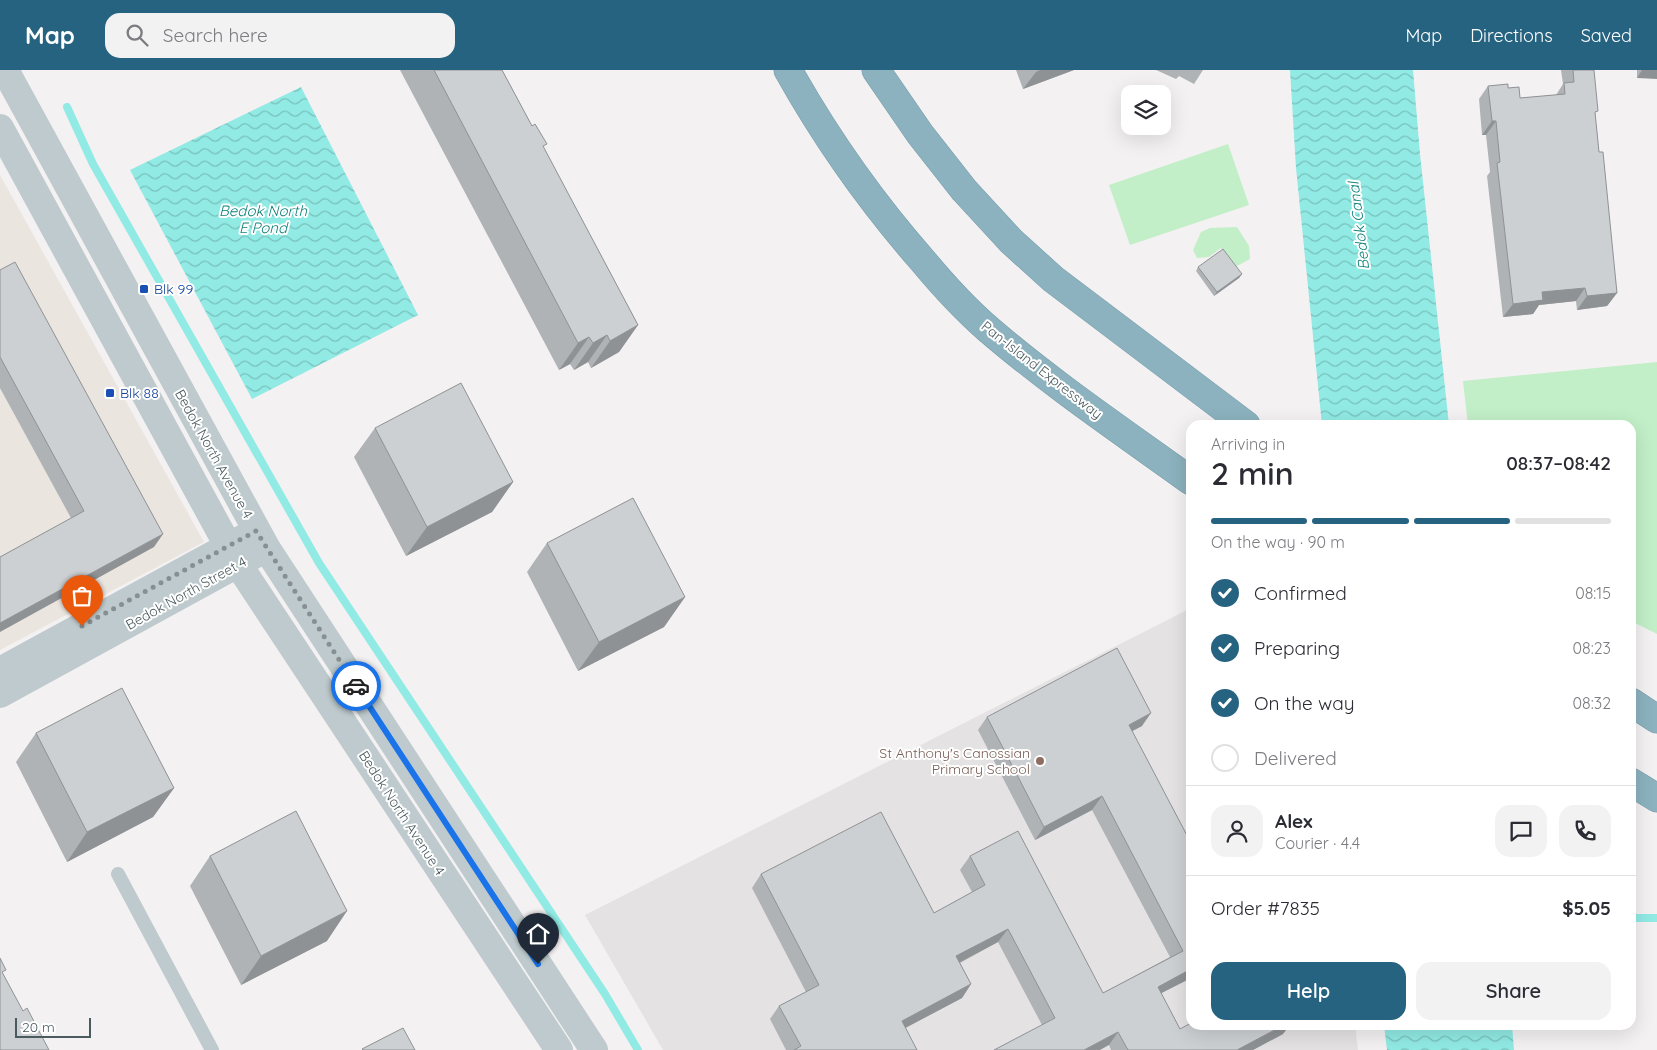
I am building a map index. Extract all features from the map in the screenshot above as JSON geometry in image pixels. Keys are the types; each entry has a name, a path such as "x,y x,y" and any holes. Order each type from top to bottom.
{"highway":[{"name":"Pan-Island Expressway","path":"788,70 851,171 898,234 945,287 987,328 1041,372 1186,477"},
{"path":"876,70 920,134 964,190 1011,241 1053,279 1239,420"},
{"path":"1636,705 1657,719"},
{"path":"1636,785 1657,798"}],"street":[{"name":"Bedok North Avenue 4","path":"6,70 261,540 594,1050"},
{"name":"Bedok North Avenue 4","path":"0,128 233,555 559,1050"},
{"name":"Bedok North Street 4","path":"0,671 261,540"},
{"name":"Bedok North Street 4","path":"0,694 233,555"}],"lane":[{"path":"118,874 212,1050"}],"shaded area":[{"path":"0,175 204,542 0,650"},
{"name":"St Anthony's Canossian Primary School","path":"1186,611 1186,1030 1356,1030 1358,1050 663,1050 585,915"}],"green space":[{"path":"1228,144 1249,205 1130,245 1109,185"},
{"path":"1237,227 1249,246 1250,259 1235,267 1221,248 1209,257 1197,258 1193,250 1201,232 1210,228"},
{"path":"1657,362 1657,634 1636,624 1636,420 1467,420 1463,381"}],"water":[{"name":"Bedok Canal","path":"1290,70 1413,70 1420,154 1448,420 1321,420 1296,168"},
{"name":"Bedok North E Pond","path":"301,87 418,315 252,399 130,170"},
{"path":"1385,1030 1512,1030 1514,1050 1387,1050"}],"building":[{"path":"434,70 502,70 532,126 535,124 547,144 543,146 638,325 610,341 607,335 593,343 589,337 578,343"},
{"path":"1573,70 1594,70 1598,111 1595,112 1599,152 1603,152 1617,293 1587,296 1585,288 1542,292 1543,300 1513,304 1497,163 1500,162 1496,121 1492,121 1488,86 1508,84 1508,88 1519,87 1520,98 1565,94 1564,83 1574,82"},
{"path":"1223,249 1242,274 1217,292 1198,267"},
{"path":"15,262 163,534 0,623 0,557 84,511 0,357 0,270"},
{"path":"461,383 513,482 427,527 375,428"},
{"path":"633,498 685,597 599,642 547,543"},
{"path":"1117,648 1151,713 1129,725 1186,833 1186,972 1158,987 1180,1029 1186,1026 1186,1030 1275,1030 1237,1050 1128,1050 1118,1032 1084,1050 994,1050 1055,1018 1008,929 956,956 971,984 902,1021 917,1050 794,1050 801,1046 779,1006 819,985 761,874 881,812 934,913 985,885 970,856 1018,831 1103,993 1183,951 1102,796 1044,827 987,717"},
{"path":"122,688 174,788 87,832 36,733"},
{"path":"296,811 347,911 261,956 210,856"},
{"path":"0,958 6,970 2,972 23,1011 27,1008 49,1050 0,1050"},
{"path":"403,1028 415,1050 362,1049"}],"waterway":[{"path":"67,107 93,164 319,563 605,994 638,1050"},
{"path":"1636,918 1657,918"}],"way so far":[{"path":"82,626 256,531 356,686"}],"place":[{"name":"Blk 99","path":"144,289"},
{"name":"Blk 88","path":"110,393"},
{"name":"St Anthony's Canossian Primary School","path":"1040,761"}],"route":[{"path":"356,686 538,964"}]}
